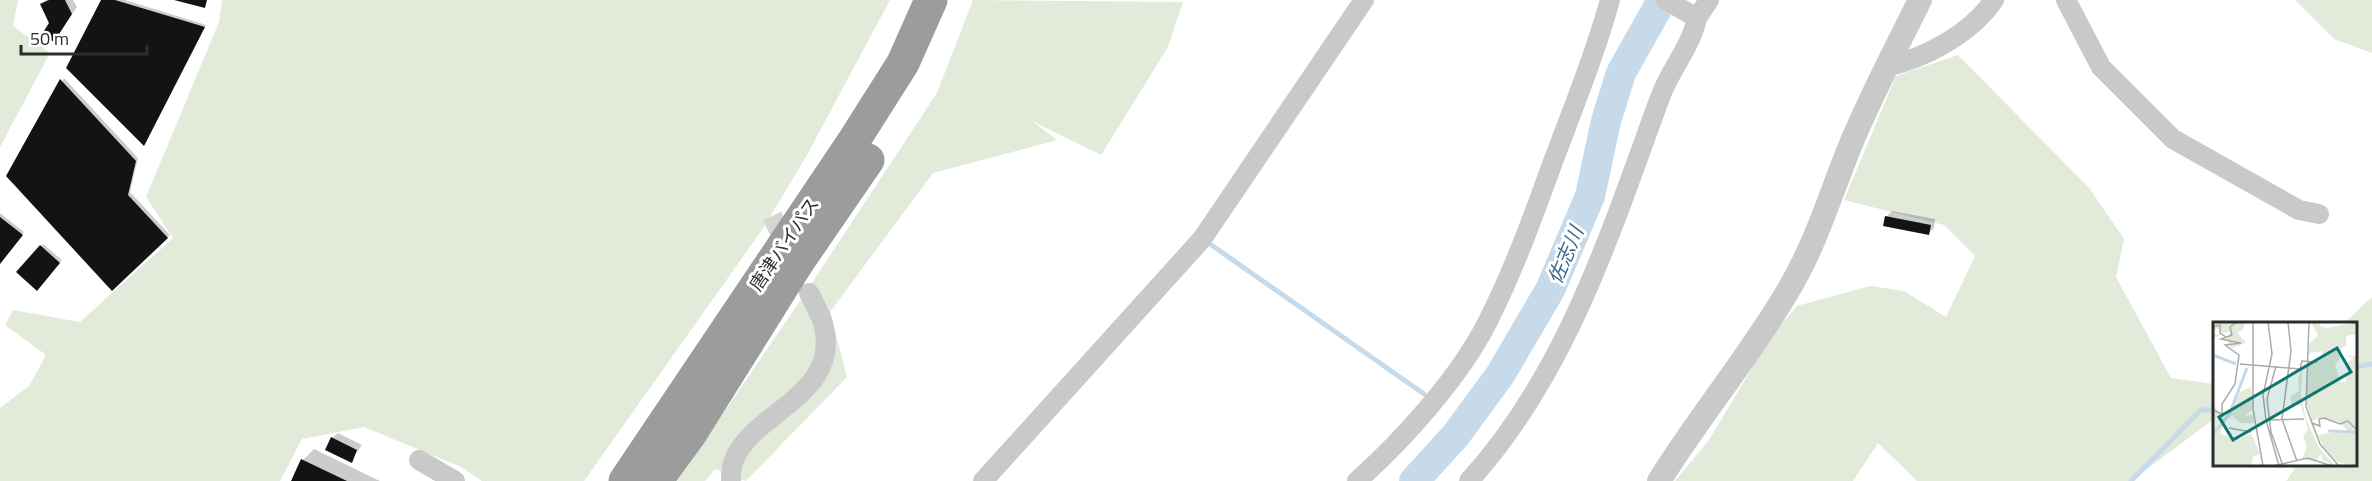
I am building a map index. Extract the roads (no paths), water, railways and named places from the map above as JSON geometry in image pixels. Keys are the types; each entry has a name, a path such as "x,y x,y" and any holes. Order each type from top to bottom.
{"highway":[{"name":"唐津バイパス","path":"625,481 885,93 903,63 931,0"},
{"name":"唐津バイパス","path":"656,481 691,433 798,262 870,157 926,66 953,0"}],"street":[{"path":"983,481 1202,239 1364,0"},
{"path":"1357,481 1386,456 1445,386 1486,325 1523,242 1598,43 1610,0"},
{"path":"1666,0 1694,16"},
{"path":"1469,481 1516,422 1564,341 1592,280 1664,87 1693,36 1694,16 1709,0"},
{"path":"1659,481 1683,441 1753,347 1790,288 1817,233 1853,139 1920,0"},
{"path":"1886,67 1911,61 1958,34 1988,10 1994,0"},
{"path":"2066,0 2101,67 2173,139 2299,210 2319,214"},
{"path":"731,481 733,461 748,438 806,390 824,356 824,323 809,293"},
{"path":"419,459 455,481"}],"waterway":[{"name":"佐志川","path":"1414,481 1456,435 1500,375 1550,290 1590,196 1606,121 1621,73 1662,0"},
{"path":"1210,244 1424,394"},
{"path":"2357,367 2372,364"},
{"path":"2131,481 2201,410 2213,410"}],"tunnel":[{"path":"772,216 788,250"}]}
